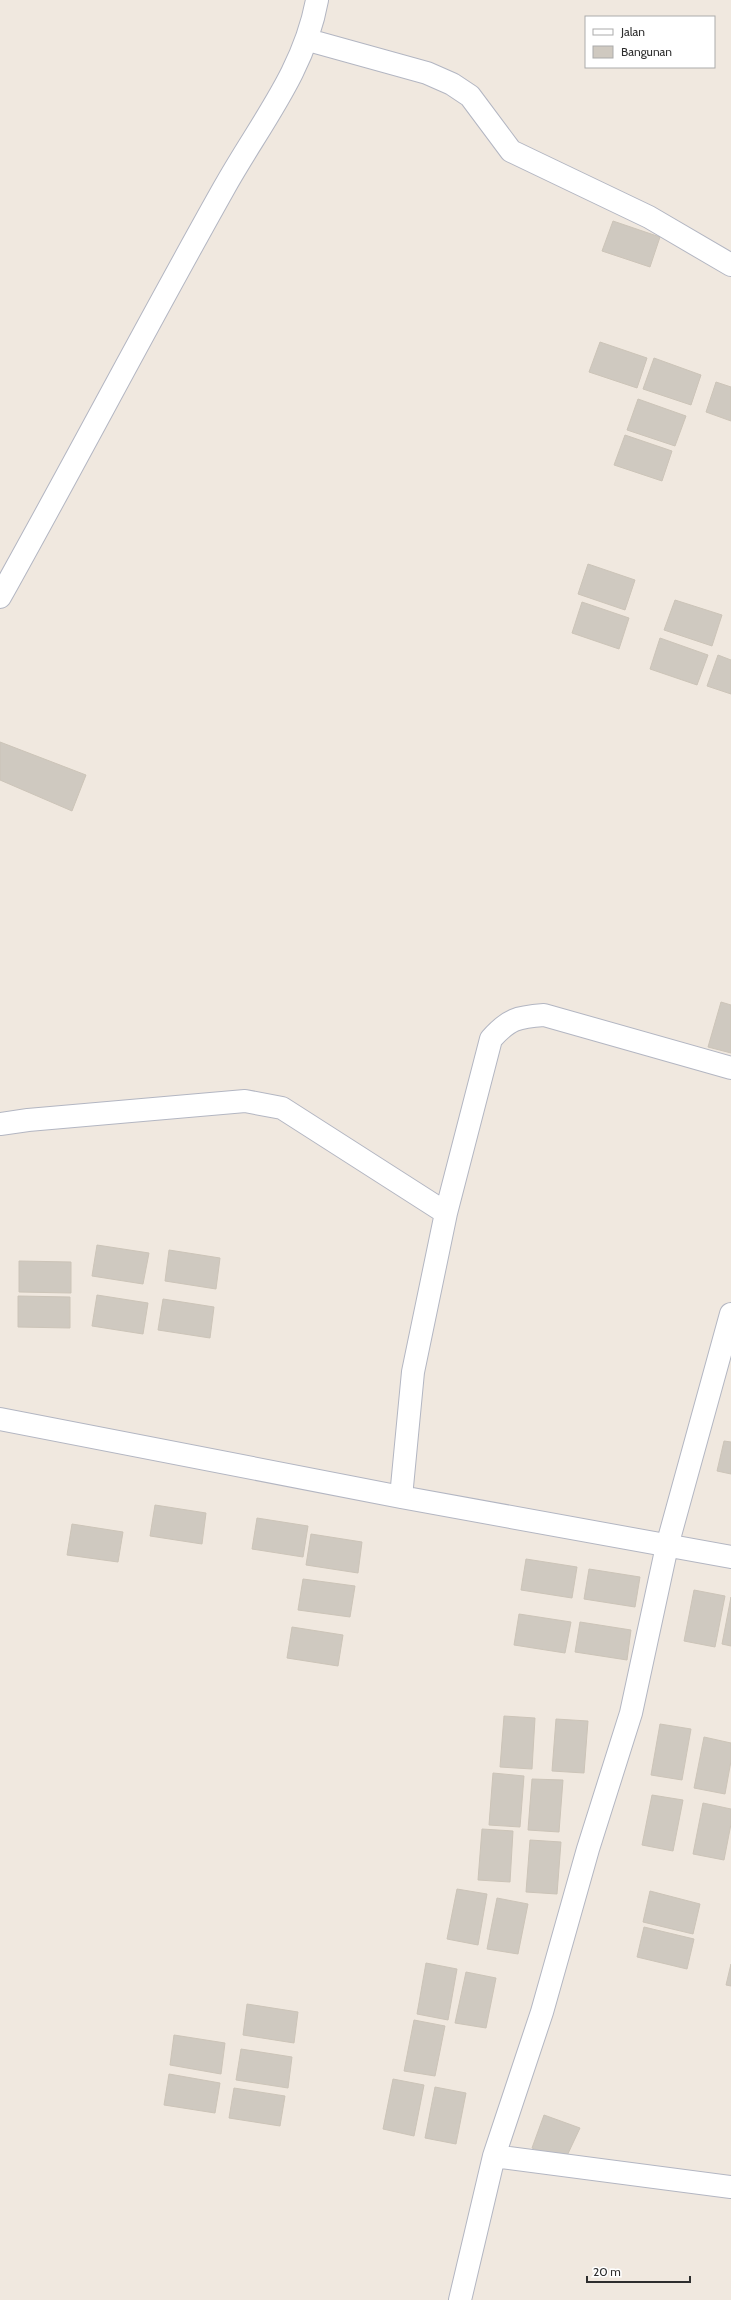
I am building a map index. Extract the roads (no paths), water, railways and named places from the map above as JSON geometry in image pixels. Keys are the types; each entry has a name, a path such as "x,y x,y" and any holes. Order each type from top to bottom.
{"street":[{"path":"0,596 225,186 294,73 308,40 317,0"},
{"path":"308,40 427,73 452,84 470,96 511,151 648,217 731,265"},
{"path":"401,1497 413,1372 446,1213 491,1039 504,1024 520,1016 544,1015 731,1068"},
{"path":"0,1124 28,1120 245,1101 282,1108 446,1213"},
{"path":"460,2300 494,2156 542,2012 588,1849 631,1713 667,1546 731,1314"},
{"path":"0,1419 401,1497 731,1557"},
{"path":"494,2156 731,2187"}]}
